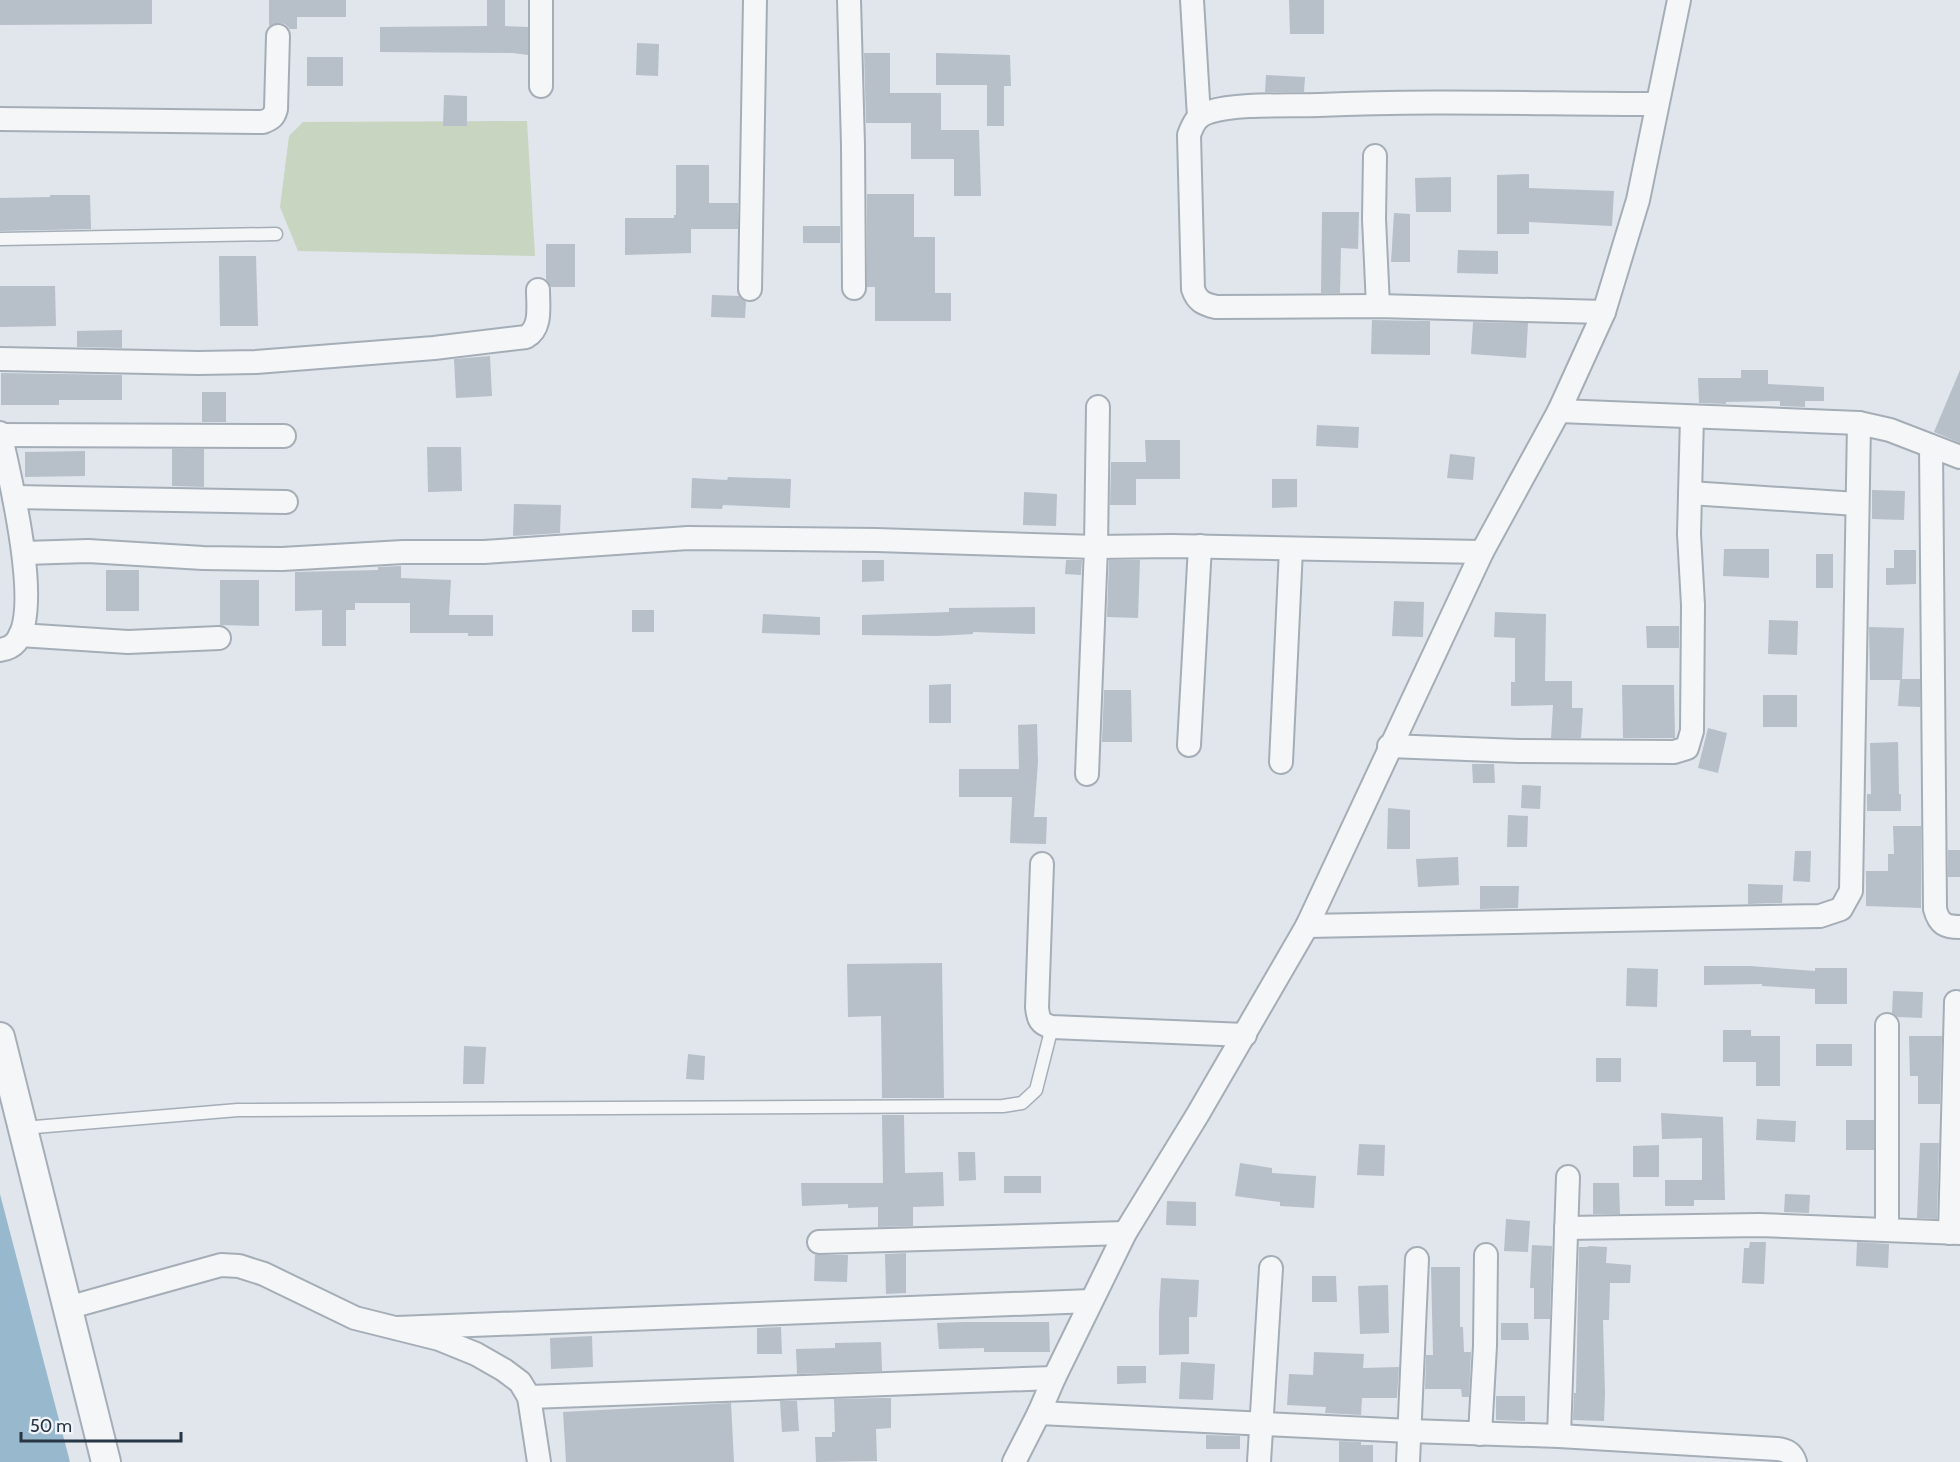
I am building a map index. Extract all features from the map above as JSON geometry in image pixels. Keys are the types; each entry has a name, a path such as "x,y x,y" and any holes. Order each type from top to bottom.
{"street":[{"path":"541,0 541,86"},
{"path":"750,289 755,0"},
{"path":"849,0 854,145 854,288"},
{"path":"1192,0 1199,117"},
{"path":"1014,1462 1125,1233 1245,1035 1307,926 1389,746 1482,552 1558,411 1604,312 1638,200 1679,0"},
{"path":"0,119 251,122 269,120 274,117 276,109 278,36"},
{"path":"1604,312 1378,306 1216,307 1205,304 1196,298 1193,289 1188,144 1193,124 1199,117 1209,112 1238,108 1367,103 1657,104"},
{"path":"1375,156 1374,219 1378,306"},
{"path":"0,359 256,362 434,348 526,337 533,333 537,323 538,290"},
{"path":"1087,774 1096,548 1098,407"},
{"path":"1558,411 1859,423 1890,430 1960,457"},
{"path":"1389,746 1519,751 1662,752 1682,751 1687,748 1692,731 1693,605 1689,534 1692,417"},
{"path":"1307,926 1820,916 1841,909 1851,891 1859,423"},
{"path":"0,650 10,647 20,635 25,613 24,553 0,434 284,436"},
{"path":"1931,446 1935,909 1941,923 1947,927 1960,927"},
{"path":"1690,493 1857,504"},
{"path":"14,497 286,501"},
{"path":"24,553 88,551 202,558 282,559 403,552 484,552 688,538 876,540 1096,548 1200,546 1482,552"},
{"path":"1189,745 1200,546"},
{"path":"1281,762 1291,549"},
{"path":"20,635 128,642 219,638"},
{"path":"1042,864 1037,1007 1039,1020 1043,1025 1245,1035"},
{"path":"1566,1228 1760,1226 1955,1233 1956,1002"},
{"path":"1887,1024 1887,1230"},
{"path":"0,1036 106,1462"},
{"path":"1559,1436 1568,1177"},
{"path":"819,1242 1125,1233"},
{"path":"1479,1434 1486,1335 1486,1255"},
{"path":"1408,1462 1418,1259"},
{"path":"68,1308 213,1267 239,1266 264,1274 355,1318 439,1339 476,1354 504,1370 520,1382 530,1397 539,1462"},
{"path":"1259,1462 1271,1268"},
{"path":"397,1328 1091,1301"},
{"path":"530,1397 1054,1378"},
{"path":"1039,1413 1559,1436 1784,1450 1792,1455 1795,1462"}],"lane":[{"path":"0,239 276,234"},
{"path":"23,1128 238,1110 1003,1106 1022,1103 1036,1090 1052,1027"}],"green space":[{"path":"527,121 535,256 298,251 280,207 289,136 303,122"}],"water":[{"path":"0,1194 70,1462 0,1462"}],"building":[{"path":"0,0 152,0 152,24 0,25"},
{"path":"269,0 346,0 346,17 297,17 297,29 290,29 285,24 279,23 269,26"},
{"path":"487,0 505,0 505,26 528,27 528,55 380,52 380,27 487,26"},
{"path":"1289,0 1324,0 1324,34 1290,34"},
{"path":"637,43 659,44 658,76 636,75"},
{"path":"864,53 890,53 890,93 941,93 941,130 979,130 981,196 954,196 954,159 911,159 911,123 866,123"},
{"path":"936,53 1010,55 1011,86 1004,86 1004,126 987,126 987,85 936,85"},
{"path":"307,57 343,57 343,86 307,86"},
{"path":"1266,75 1305,77 1304,92 1265,92"},
{"path":"444,95 467,96 467,126 443,126"},
{"path":"676,165 709,165 709,203 738,203 738,229 691,229 691,253 625,255 625,218 674,218 676,215"},
{"path":"1529,174 1529,188 1614,191 1612,226 1529,222 1529,234 1497,234 1497,175"},
{"path":"1451,177 1451,212 1416,212 1415,178"},
{"path":"867,194 914,194 914,237 935,237 935,293 951,293 951,321 875,321 875,287 867,287"},
{"path":"50,195 90,195 91,229 0,231 0,198 50,197"},
{"path":"1322,212 1359,212 1358,249 1341,248 1340,293 1321,293"},
{"path":"1394,213 1410,214 1410,262 1391,262"},
{"path":"803,226 840,226 840,243 803,243"},
{"path":"546,244 575,244 575,287 551,287 546,280"},
{"path":"1458,250 1498,251 1498,274 1457,273"},
{"path":"219,256 256,256 258,326 220,326"},
{"path":"0,286 55,286 56,326 0,327"},
{"path":"712,295 739,296 746,302 745,318 711,317"},
{"path":"1372,320 1430,321 1430,355 1371,354"},
{"path":"1473,322 1528,323 1526,358 1471,354"},
{"path":"122,330 122,348 77,347 77,331"},
{"path":"490,356 492,396 456,398 454,359"},
{"path":"1741,370 1768,370 1768,384 1824,387 1824,401 1805,401 1805,407 1780,406 1780,401 1699,403 1698,378 1741,378"},
{"path":"1960,370 1960,443 1934,432"},
{"path":"1,373 122,375 122,400 59,400 59,405 1,405"},
{"path":"202,392 226,392 226,422 202,422"},
{"path":"1317,425 1359,427 1358,448 1316,446"},
{"path":"1145,440 1180,440 1180,479 1136,479 1136,505 1110,505 1111,462 1146,462"},
{"path":"427,447 461,447 462,491 428,492"},
{"path":"172,449 204,449 204,487 172,486"},
{"path":"85,451 85,476 25,477 25,452"},
{"path":"1450,454 1475,457 1473,480 1447,478"},
{"path":"728,477 791,479 790,508 723,505 722,509 691,508 692,478 727,480"},
{"path":"1272,479 1297,479 1297,507 1272,508"},
{"path":"1872,490 1905,491 1904,520 1872,519"},
{"path":"1024,492 1057,494 1056,526 1023,525"},
{"path":"514,504 561,505 560,533 513,536"},
{"path":"1724,549 1769,549 1769,578 1723,576"},
{"path":"1894,550 1916,550 1916,584 1886,585 1886,568 1894,568"},
{"path":"1816,554 1833,554 1833,588 1816,588"},
{"path":"862,560 884,560 884,581 862,582"},
{"path":"1066,560 1082,560 1081,575 1065,574"},
{"path":"1109,560 1140,560 1138,618 1107,617"},
{"path":"401,566 401,578 451,580 449,615 493,615 493,636 468,636 468,633 410,633 410,603 355,603 355,610 346,610 346,646 322,646 322,610 295,611 295,572 378,570 378,567"},
{"path":"106,570 139,570 139,611 106,611"},
{"path":"220,580 259,580 259,626 220,625"},
{"path":"1394,601 1424,602 1423,637 1392,636"},
{"path":"1035,607 1035,634 973,632 973,634 937,636 862,635 862,615 949,612 949,608"},
{"path":"632,610 654,610 654,632 632,632"},
{"path":"1495,612 1546,614 1545,681 1572,681 1572,708 1583,708 1581,738 1551,738 1553,705 1511,706 1511,682 1515,682 1515,638 1494,637"},
{"path":"763,614 820,617 820,635 762,633"},
{"path":"1769,620 1798,621 1797,655 1768,654"},
{"path":"1646,626 1679,626 1679,648 1647,648"},
{"path":"1869,627 1904,628 1902,679 1920,679 1920,707 1898,706 1900,680 1870,680"},
{"path":"951,684 951,723 929,723 929,685"},
{"path":"1622,685 1674,685 1675,738 1623,738"},
{"path":"1104,690 1131,690 1132,742 1102,742"},
{"path":"1763,695 1797,695 1797,727 1763,727"},
{"path":"1037,724 1038,762 1034,817 1047,817 1046,844 1010,843 1012,797 959,797 959,769 1019,769 1018,725"},
{"path":"1708,728 1727,733 1718,773 1698,768"},
{"path":"1898,742 1901,811 1867,811 1867,794 1871,794 1870,743"},
{"path":"1472,764 1494,764 1495,783 1473,783"},
{"path":"1522,785 1541,786 1540,809 1521,808"},
{"path":"1388,808 1410,810 1410,849 1387,849"},
{"path":"1508,815 1528,816 1527,847 1507,847"},
{"path":"1893,826 1921,826 1921,908 1866,906 1866,871 1888,871 1888,854 1894,854"},
{"path":"1948,850 1960,850 1960,877 1948,877"},
{"path":"1795,851 1811,851 1810,882 1793,881"},
{"path":"1458,857 1459,885 1418,887 1416,859"},
{"path":"1748,884 1783,885 1782,903 1748,904"},
{"path":"1480,886 1519,886 1518,908 1480,909"},
{"path":"942,963 944,1098 882,1098 881,1016 848,1017 847,964"},
{"path":"1704,966 1750,966 1815,971 1815,968 1847,968 1847,1004 1815,1004 1815,989 1762,986 1762,984 1704,985"},
{"path":"1627,968 1658,969 1657,1007 1626,1006"},
{"path":"1893,991 1923,992 1922,1018 1898,1017 1892,1013"},
{"path":"1723,1030 1751,1030 1751,1036 1780,1036 1780,1086 1756,1086 1756,1062 1723,1062"},
{"path":"1909,1036 1942,1036 1940,1104 1918,1104 1918,1076 1910,1076"},
{"path":"1816,1044 1852,1044 1852,1066 1816,1066"},
{"path":"464,1046 486,1047 484,1084 463,1084"},
{"path":"688,1054 705,1056 704,1080 686,1079"},
{"path":"1596,1058 1621,1058 1621,1082 1596,1082"},
{"path":"1661,1113 1723,1117 1725,1200 1694,1200 1694,1206 1665,1206 1665,1180 1702,1180 1702,1138 1662,1139"},
{"path":"882,1115 904,1115 905,1173 943,1172 944,1206 913,1207 913,1226 878,1227 878,1207 848,1208 848,1204 802,1206 801,1183 883,1183"},
{"path":"1757,1119 1796,1121 1795,1142 1756,1140"},
{"path":"1846,1120 1874,1120 1874,1150 1846,1150"},
{"path":"1920,1143 1939,1143 1937,1219 1917,1218"},
{"path":"1359,1144 1385,1145 1384,1176 1357,1175"},
{"path":"1659,1145 1659,1177 1633,1177 1633,1146"},
{"path":"958,1152 975,1152 976,1180 959,1181"},
{"path":"1240,1163 1272,1168 1272,1173 1316,1176 1314,1208 1280,1206 1280,1202 1235,1196"},
{"path":"1004,1176 1041,1176 1041,1193 1004,1193"},
{"path":"1593,1183 1619,1183 1620,1214 1593,1214"},
{"path":"1785,1194 1810,1195 1809,1213 1784,1212"},
{"path":"1167,1201 1196,1202 1196,1226 1166,1225"},
{"path":"1506,1219 1530,1221 1528,1252 1504,1251"},
{"path":"1750,1242 1766,1242 1764,1284 1742,1283 1744,1248 1749,1248"},
{"path":"1857,1242 1889,1244 1888,1268 1856,1266"},
{"path":"1532,1245 1552,1246 1550,1319 1534,1319 1534,1288 1530,1288"},
{"path":"1579,1247 1607,1247 1606,1263 1631,1265 1630,1283 1610,1283 1609,1320 1603,1320 1604,1421 1573,1420 1574,1393 1576,1393"},
{"path":"906,1253 906,1293 886,1294 885,1254"},
{"path":"815,1255 848,1255 847,1282 814,1281"},
{"path":"1431,1267 1460,1267 1460,1327 1463,1327 1464,1352 1471,1352 1469,1397 1462,1397 1461,1389 1425,1389 1426,1355 1433,1355"},
{"path":"1312,1276 1336,1276 1337,1302 1312,1302"},
{"path":"1161,1278 1199,1280 1197,1317 1189,1317 1189,1354 1159,1355"},
{"path":"1388,1285 1389,1333 1360,1334 1358,1286"},
{"path":"1049,1322 1050,1352 984,1352 984,1348 939,1349 937,1323"},
{"path":"1501,1323 1528,1323 1529,1340 1501,1340"},
{"path":"781,1327 782,1354 757,1354 757,1328"},
{"path":"592,1336 593,1367 551,1369 550,1338"},
{"path":"881,1342 882,1371 797,1374 796,1349 835,1348 835,1343"},
{"path":"1314,1352 1364,1354 1363,1368 1399,1367 1397,1398 1362,1398 1361,1415 1325,1413 1326,1407 1287,1405 1289,1374 1313,1375"},
{"path":"1181,1362 1215,1364 1213,1400 1179,1399"},
{"path":"1117,1366 1146,1366 1146,1383 1117,1384"},
{"path":"1496,1396 1525,1396 1525,1421 1496,1420"},
{"path":"891,1398 891,1428 876,1429 877,1461 816,1462 815,1437 832,1437 832,1432 835,1432 834,1399"},
{"path":"780,1401 797,1401 799,1431 782,1432"},
{"path":"731,1403 734,1462 566,1462 563,1412"},
{"path":"1206,1435 1240,1436 1240,1449 1206,1449"},
{"path":"1339,1441 1373,1445 1373,1462 1339,1462"}]}
